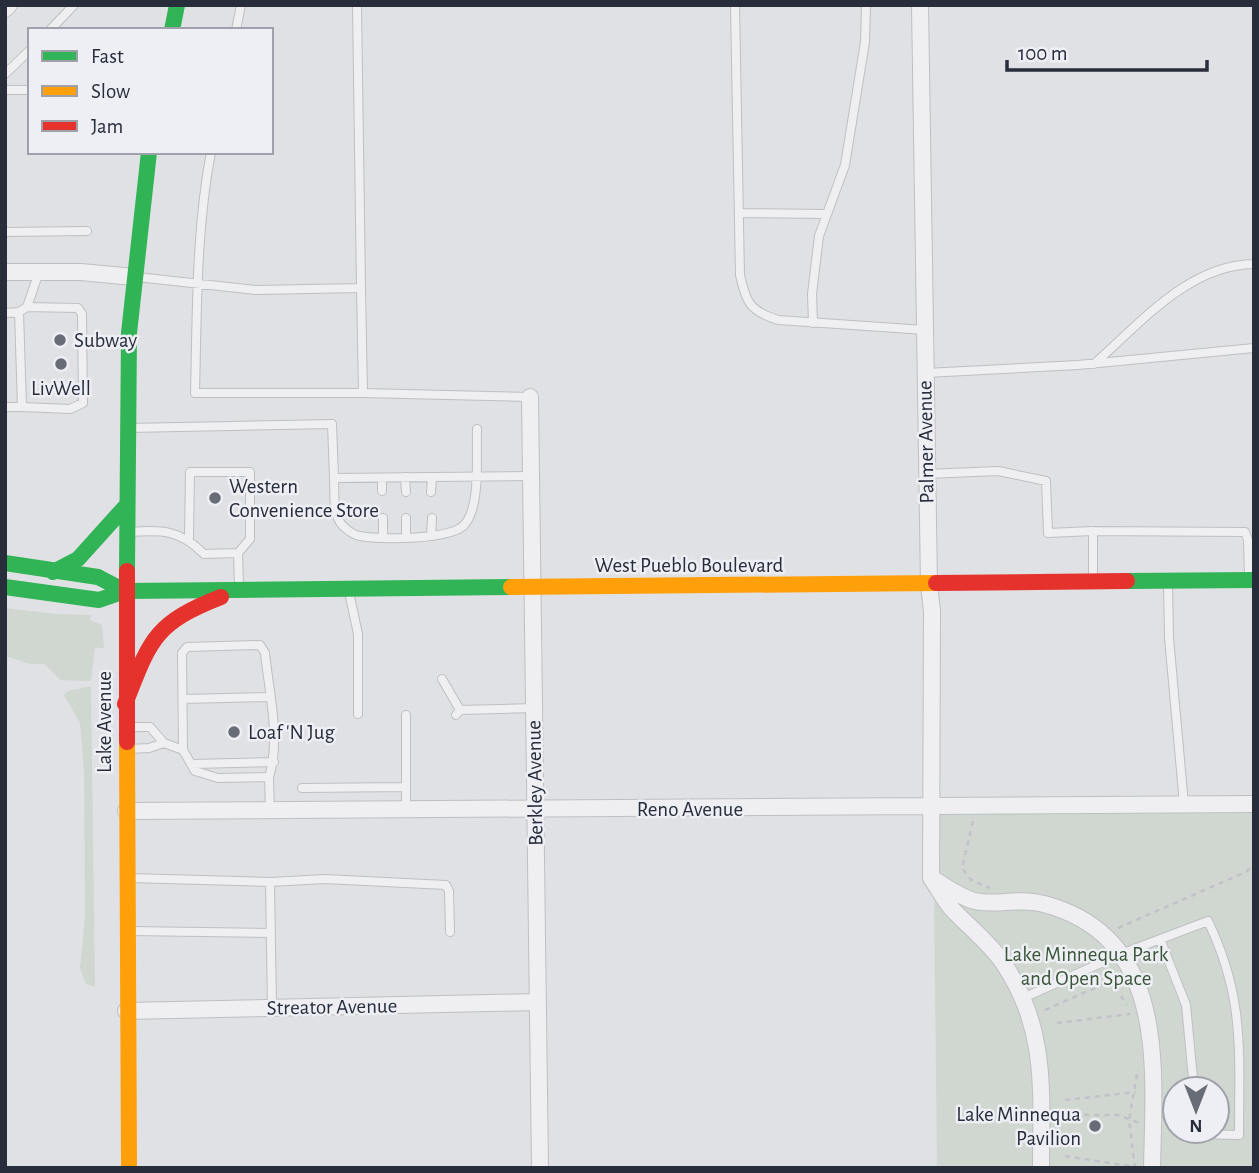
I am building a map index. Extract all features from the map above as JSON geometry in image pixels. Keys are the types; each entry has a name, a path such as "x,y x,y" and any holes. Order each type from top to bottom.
{"main road":[{"path":"172,28 177,5"},
{"name":"Lake Avenue","path":"129,1168 126,1012 126,428 134,277 149,154"},
{"path":"53,572 78,559 125,507"},
{"name":"West Pueblo Boulevard","path":"5,563 99,577 125,591"},
{"name":"West Pueblo Boulevard","path":"5,587 99,600 125,591 1252,580"},
{"path":"125,704 149,647 166,621 184,611 239,591"}],"street":[{"path":"5,9 9,5"},
{"name":"Palmer Avenue","path":"920,5 926,474 932,611 931,878"},
{"path":"5,272 134,277"},
{"name":"Berkley Avenue","path":"530,397 540,1168"},
{"name":"Reno Avenue","path":"126,811 1254,804"},
{"path":"931,878 975,901 1023,899 1073,913 1121,954 1149,1013 1153,1048 1153,1168"},
{"path":"931,878 951,909 983,937 1005,965 1023,998 1037,1034 1042,1070 1041,1168"},
{"name":"Streator Avenue","path":"126,1012 538,1002"}],"lane":[{"path":"52,28 74,5"},
{"path":"236,28 241,5"},
{"path":"357,5 363,393"},
{"path":"735,5 740,275 745,296 757,314 778,320 925,330"},
{"path":"813,323 812,294 819,236 845,165 865,42 866,5"},
{"path":"5,74 28,52"},
{"path":"5,90 28,90"},
{"path":"211,154 206,178 198,285 195,393 530,397"},
{"path":"739,213 827,214"},
{"path":"5,232 86,231"},
{"path":"1094,363 1184,285 1211,270 1254,264"},
{"path":"27,307 39,272"},
{"path":"134,277 256,290 361,288"},
{"path":"5,313 19,312 27,307 73,307 81,310 84,398 80,406 70,409 5,407"},
{"path":"19,312 22,407"},
{"path":"926,373 1094,363 1254,348"},
{"path":"126,428 332,424 336,515 341,524 359,536 431,536 454,532 464,526 473,505 477,429"},
{"path":"926,474 998,471 1046,481 1048,533 1245,532 1252,580"},
{"path":"189,538 190,472 250,472 250,539 239,553 239,591"},
{"path":"334,478 531,476"},
{"path":"405,477 406,492"},
{"path":"431,492 432,477"},
{"path":"382,478 382,491"},
{"path":"383,518 383,536"},
{"path":"406,518 406,536"},
{"path":"431,536 432,518"},
{"path":"125,532 163,530 189,538 204,554 239,553"},
{"path":"1093,531 1093,582"},
{"path":"1168,581 1169,638 1184,804"},
{"path":"349,589 358,635 358,715"},
{"path":"269,777 218,778 195,771 183,750 182,653 187,647 260,645 265,653 274,762 269,777 270,810"},
{"path":"442,679 458,712 534,708"},
{"path":"183,699 268,697"},
{"path":"406,715 406,810"},
{"path":"125,727 150,727 164,743 183,750"},
{"path":"125,749 149,748 164,743"},
{"path":"191,764 274,762"},
{"path":"302,788 406,787"},
{"path":"126,878 270,882 325,879 446,886 449,891 450,932"},
{"path":"270,882 272,1008"},
{"path":"1023,998 1121,954 1208,921 1225,956 1234,992 1239,1035 1238,1135 1231,1135"},
{"path":"126,931 271,933"},
{"path":"1160,939 1186,1005 1193,1075"}],"path":[{"path":"1115,929 1246,872 1254,865"},
{"path":"1045,1010 1111,981 1132,1021"},
{"path":"1057,1023 1130,1014"},
{"path":"1065,1156 1135,1168 1129,1120 1136,1092 1137,1063"},
{"path":"1065,1100 1136,1092"},
{"path":"1041,1122 1059,1122 1070,1115 1117,1115 1153,1124"}],"green space":[{"path":"5,608 91,615 90,620 102,625 104,648 95,648 91,681 60,680 44,664 30,664 5,656"},
{"path":"91,686 95,987 86,984 80,968 85,917 84,772 80,723 64,695 68,691"},
{"name":"Lake Minnequa Park and Open Space","path":"1254,813 1254,1168 937,1168 933,814"}],"traffic: fast":[{"path":"172,28 177,5"},
{"path":"127,571 129,333 149,154"},
{"path":"53,572 78,559 125,507"},
{"path":"5,563 98,577 125,591"},
{"path":"1127,581 1254,580"},
{"path":"5,587 99,600 125,591 511,587"}],"traffic: slow":[{"path":"511,587 936,583"},
{"path":"127,742 129,1168"}],"traffic: jam":[{"path":"127,571 127,742"},
{"path":"936,583 1127,581"},
{"path":"125,704 141,664 157,636 181,616 221,597"}],"place":[{"name":"Subway","path":"60,340"},
{"name":"LivWell","path":"61,364"},
{"name":"Western Convenience Store","path":"215,498"},
{"name":"Loaf 'N Jug","path":"234,732"},
{"name":"Lake Minnequa Pavilion","path":"1095,1126"}]}
